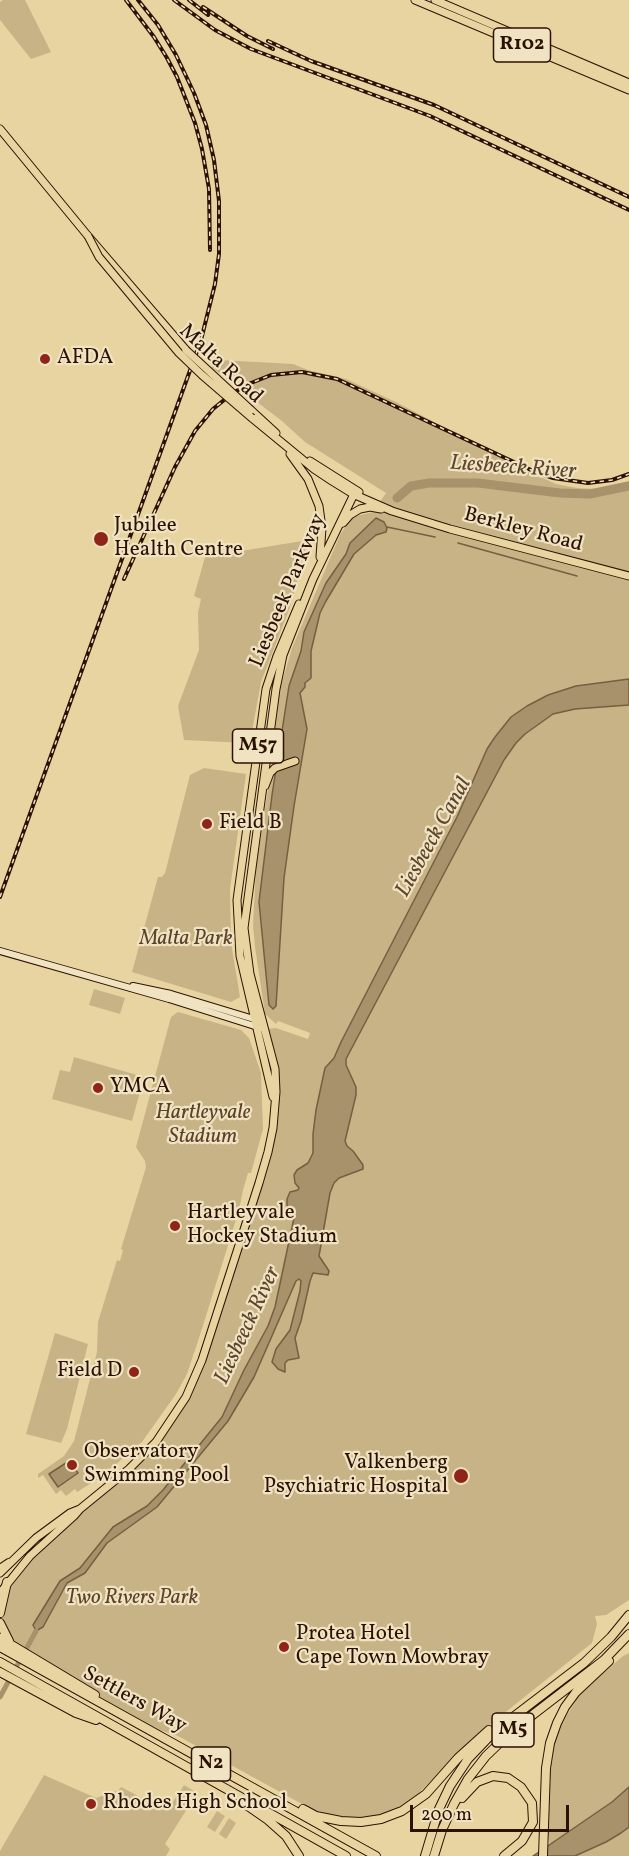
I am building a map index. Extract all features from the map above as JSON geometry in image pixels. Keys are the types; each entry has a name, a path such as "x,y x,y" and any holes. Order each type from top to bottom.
{"highway":[{"path":"0,1571 9,1563"},
{"path":"0,1612 7,1582"},
{"name":"M5","path":"425,1856 430,1834 450,1786 468,1759 488,1738 584,1663 611,1637 629,1615"},
{"path":"0,1623 4,1635 15,1647"},
{"name":"M5","path":"435,1856 442,1830 454,1803 468,1779 486,1756 513,1730 604,1660 629,1634"},
{"path":"0,1638 90,1692 136,1723"},
{"path":"543,1856 546,1768 556,1723 576,1692 629,1641"},
{"name":"Settlers Way","path":"0,1647 376,1856"},
{"name":"Settlers Way","path":"0,1662 346,1856"},
{"path":"2,1672 76,1713 117,1728"},
{"path":"285,1804 296,1806 316,1816 341,1821 371,1821 402,1811 426,1794 477,1740 527,1701 543,1693"},
{"path":"435,1856 454,1813 467,1791 477,1782 493,1776 508,1778 521,1786 532,1803 533,1822 522,1841 504,1856"},
{"path":"218,1784 268,1820 285,1836 299,1856"},
{"path":"420,1856 430,1834"}],"main road":[{"name":"R102","path":"416,0 432,2 629,90"},
{"name":"R102","path":"480,23 629,83"},
{"name":"Malta Road","path":"0,129 171,334 265,429 314,469 353,491"},
{"name":"Malta Road","path":"252,414 311,462 353,491"},
{"path":"265,429 292,457 314,492 322,522 320,557"},
{"name":"Berkley Road","path":"353,491 392,511 461,532 629,576"},
{"name":"Berkley Road","path":"353,491 410,516"},
{"name":"Liesbeek Parkway","path":"0,1593 26,1560 80,1509 148,1451 174,1417 193,1384 202,1360 268,1152 273,1128 275,1069 248,965 244,928 276,689 283,655 313,579 353,491"},
{"name":"Liesbeek Parkway","path":"274,1100 240,956 237,910 240,876 266,689 320,557 353,491"},
{"path":"331,541 346,518 356,511 370,507 392,511"},
{"path":"261,797 272,770 278,765 295,761"},
{"path":"0,951 256,1027 264,1025"},
{"path":"124,986 160,991 255,1019 264,1025"},
{"name":"Liesbeek Parkway","path":"9,1563 43,1532 70,1513 80,1509"}],"green space":[{"path":"25,0 51,52 31,59 0,20 0,2"},
{"name":"Two Rivers Park","path":"219,360 293,364 346,379 556,484 596,489 629,481 629,1600 606,1615 595,1616 597,1624 592,1643 472,1739 412,1800 387,1813 358,1819 334,1816 311,1809 178,1736 137,1723 12,1645 0,1623 7,1582 22,1565 140,1460 186,1397 268,1152 276,1092 265,1029 276,1028 308,1039 310,1033 278,1021 276,1024 265,1014 255,947 253,925 256,867 271,770 276,713 292,648 340,535 352,517 373,512 386,493 305,442 282,421 211,367"},
{"path":"308,540 290,607 261,682 251,737 246,743 184,740 178,706 199,650 198,613 201,599 194,596 205,557"},
{"name":"Malta Park","path":"204,768 246,774 230,889 231,943 240,997 231,1002 132,972 158,877 162,877 165,873 190,775"},
{"path":"94,989 125,998 120,1014 89,1005"},
{"name":"Hartleyvale Stadium","path":"178,1012 241,1030 249,1038 261,1073 263,1129 200,1335 187,1374 176,1394 142,1442 101,1477 77,1492 75,1489 66,1496 61,1490 56,1494 43,1475 38,1478 38,1474 64,1456 74,1441 97,1352 98,1322 117,1260 120,1261 123,1250 121,1249 146,1167 136,1147 171,1017"},
{"name":"YMCA","path":"74,1057 144,1077 132,1121 52,1099 60,1070 70,1072"},
{"path":"55,1333 88,1344 67,1429 61,1443 26,1434"},
{"path":"629,1653 629,1787 612,1802 550,1844 548,1835 549,1773 553,1743 559,1728 580,1694"},
{"name":"Rhodes High School","path":"44,1775 96,1798 118,1791 121,1787 167,1811 184,1785 197,1793 165,1844 170,1849 166,1856 0,1856 0,1851"},
{"path":"217,1811 225,1816 215,1832 207,1827"},
{"path":"229,1818 236,1823 226,1839 219,1834"},
{"path":"629,1827 629,1856 575,1856 606,1842"}],"shaded area":[{"path":"376,518 384,522 386,532 376,535 354,554 326,601 320,613 311,651 311,678 305,683 300,693 307,729 284,878 276,1006 273,1009 269,1005 259,902 272,795 289,686 301,651 304,632 326,583 346,554 350,543"},
{"path":"629,679 629,705 575,709 553,714 516,743 504,760 346,1059 346,1065 356,1087 356,1095 345,1141 363,1165 363,1169 339,1178 330,1193 319,1256 329,1271 328,1275 313,1273 310,1281 295,1338 299,1358 288,1360 285,1363 285,1372 278,1369 272,1362 276,1349 290,1330 300,1291 301,1281 299,1279 296,1281 254,1377 228,1421 157,1507 107,1543 85,1573 67,1583 43,1627 36,1631 33,1625 60,1581 80,1568 113,1527 147,1506 163,1490 222,1417 268,1326 275,1307 294,1218 287,1205 287,1199 290,1192 299,1188 295,1183 294,1175 297,1170 308,1163 313,1153 316,1110 325,1068 334,1058 457,817 487,749 511,717 548,695 576,686"},
{"path":"69,1461 78,1473 58,1487 49,1474"},
{"path":"629,1787 629,1827 621,1833 575,1856 533,1856 612,1802"}],"waterway":[{"name":"Liesbeeck River","path":"397,498 411,486 429,483 478,483 560,493 590,494 629,486"},
{"path":"387,527 435,537"},
{"path":"458,543 577,576"},
{"name":"Liesbeeck River","path":"0,1697 36,1631"}],"railway":[{"path":"126,0 167,58 195,123 209,189 210,250"},
{"path":"0,897 201,340 215,284 219,254 219,201 214,160 206,125 176,55 158,25 138,0"},
{"path":"174,0 215,30 251,49 430,116 629,210"},
{"path":"189,0 208,15"},
{"path":"203,7 247,36 273,49"},
{"path":"268,41 311,61 434,105 629,197"},
{"path":"124,579 175,467 195,431 213,409 229,396 246,385 271,375 302,372 337,379 531,470 553,478 588,483 612,480 629,474"}],"place":[{"name":"AFDA","path":"45,359"},
{"name":"Jubilee Health Centre","path":"101,539"},
{"name":"Field B","path":"207,824"},
{"name":"YMCA","path":"98,1088"},
{"name":"Hartleyvale Hockey Stadium","path":"175,1226"},
{"name":"Field D","path":"134,1372"},
{"name":"Observatory Swimming Pool","path":"72,1465"},
{"name":"Valkenberg Psychiatric Hospital","path":"461,1476"},
{"name":"Protea Hotel Cape Town Mowbray","path":"284,1647"},
{"name":"Rhodes High School","path":"91,1804"}],"water label":[{"name":"Liesbeeck Canal","path":"435,838"}]}
